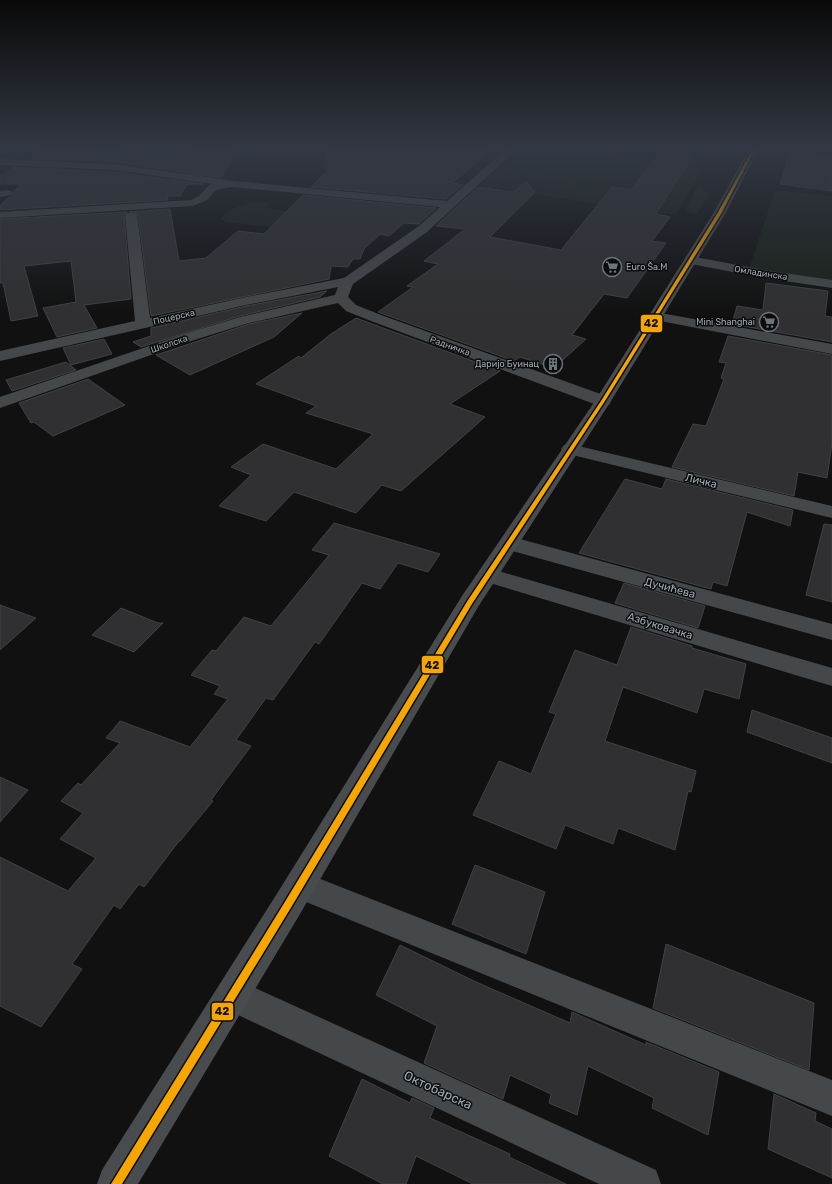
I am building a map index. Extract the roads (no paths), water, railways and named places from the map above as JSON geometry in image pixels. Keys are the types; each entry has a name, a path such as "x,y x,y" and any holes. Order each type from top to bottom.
{"street":[{"path":"0,216 174,204"},
{"path":"442,204 450,205"},
{"path":"116,1184 300,885 470,602 602,401 724,204"},
{"path":"341,298 343,290 348,282 415,235 450,205"},
{"path":"131,215 142,324"},
{"name":"Омладинска","path":"690,260 740,270 832,284"},
{"name":"Поцерска","path":"0,356 246,301 348,282"},
{"name":"Радничка","path":"341,298 351,308 376,318 602,401"},
{"name":"Школска","path":"0,403 186,338 245,320 341,298"},
{"path":"655,316 832,349"},
{"name":"Личка","path":"570,449 832,512"},
{"name":"Дучићева","path":"509,542 832,632"},
{"name":"Азбуковачка","path":"488,574 832,677"},
{"path":"300,885 832,1098"},
{"name":"Октобарска","path":"233,995 642,1184"}],"place":[{"name":"Euro Ša.M","path":"612,267"},
{"name":"Mini Shanghai","path":"769,322"},
{"name":"Даријо Буинац","path":"553,364"}]}
